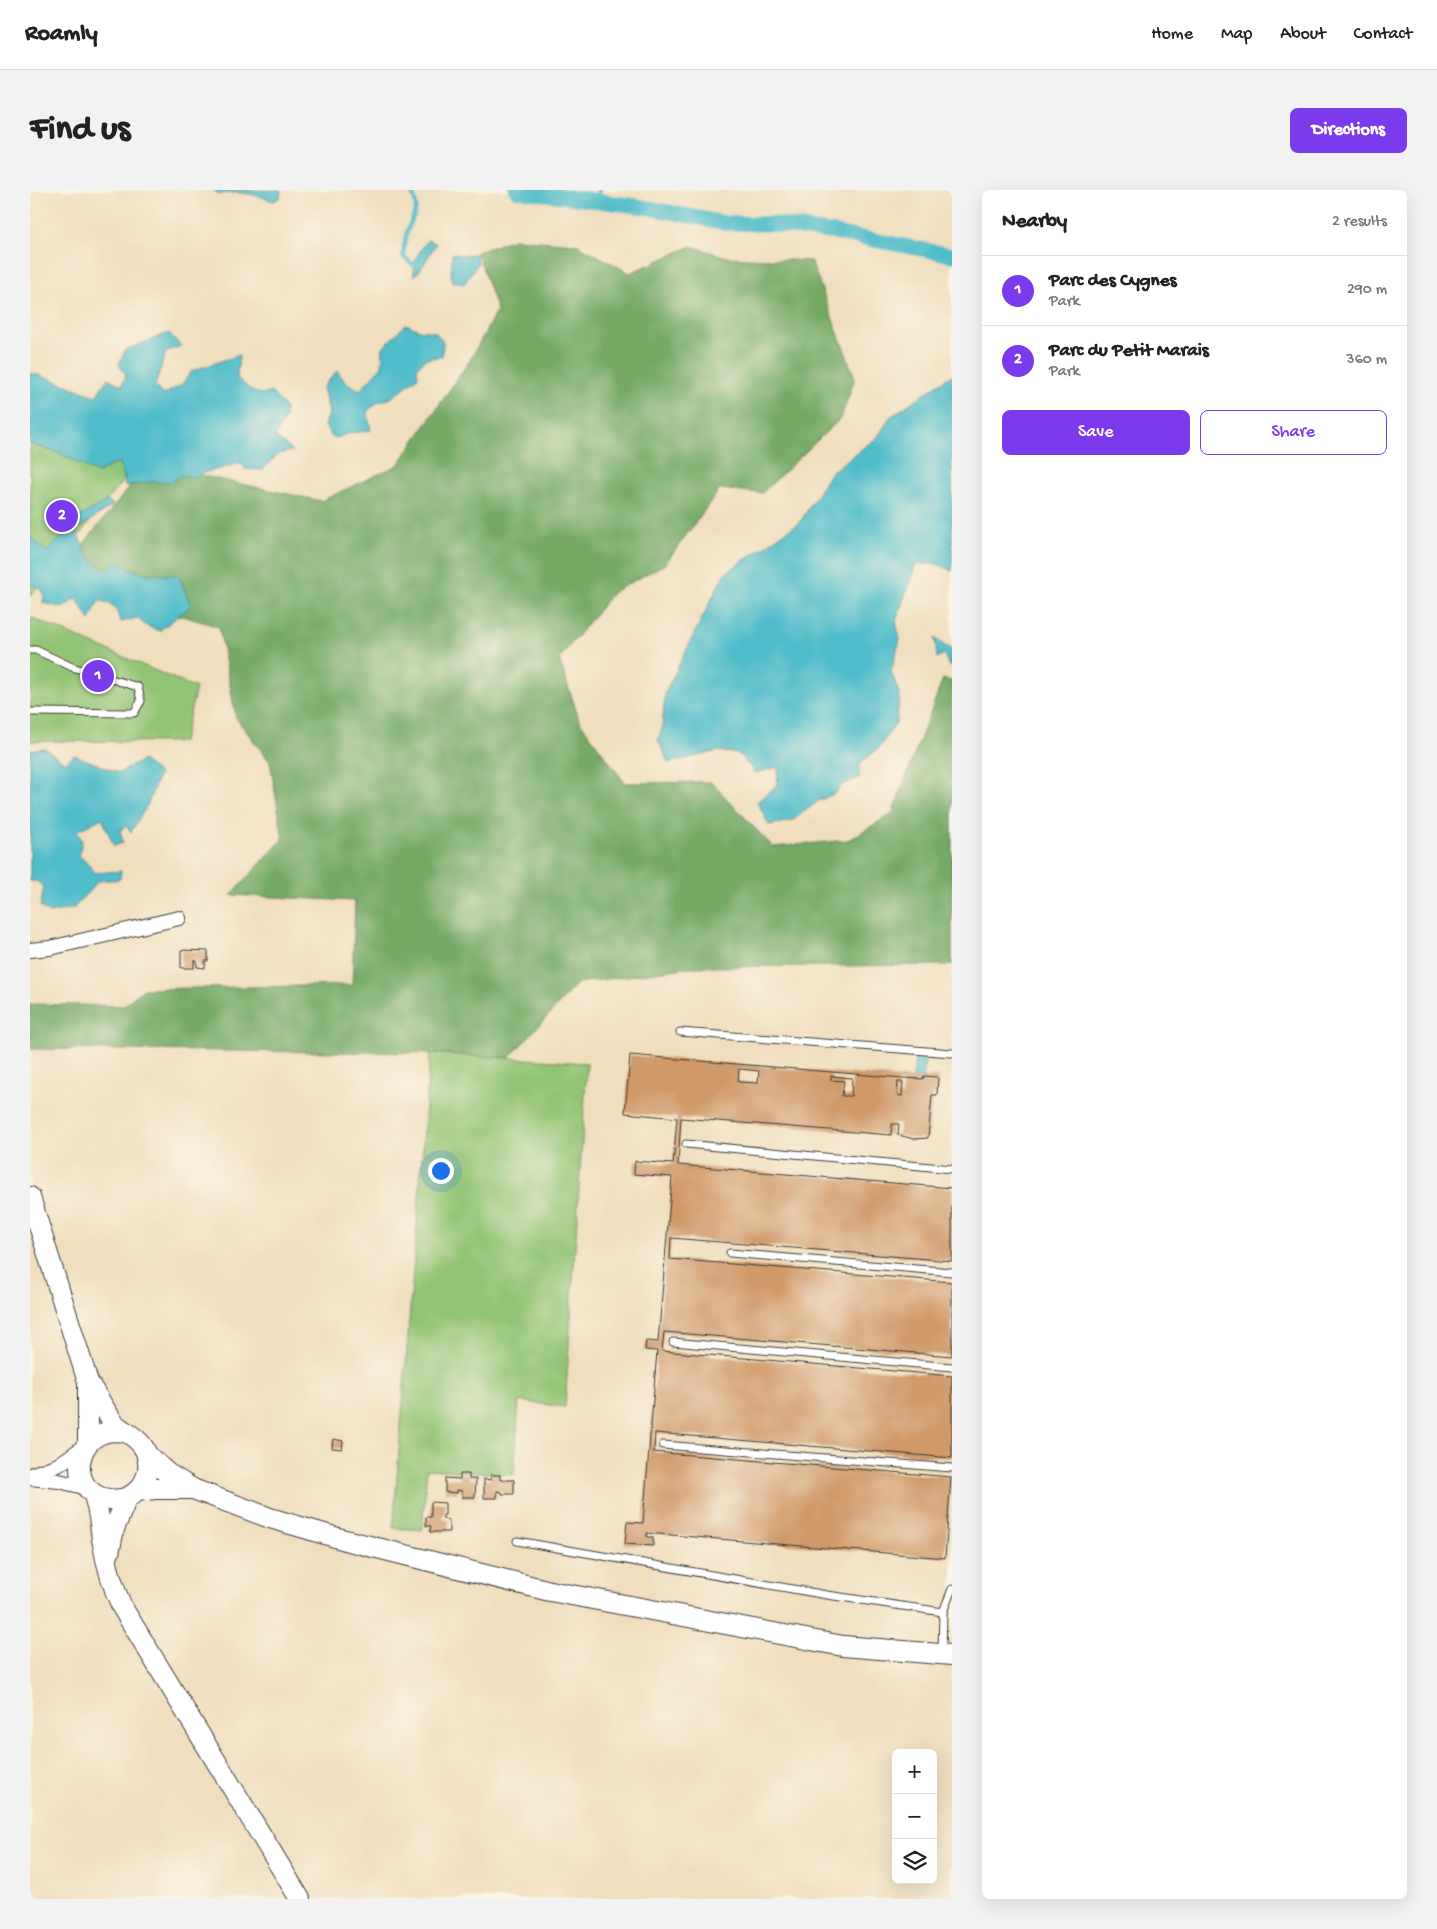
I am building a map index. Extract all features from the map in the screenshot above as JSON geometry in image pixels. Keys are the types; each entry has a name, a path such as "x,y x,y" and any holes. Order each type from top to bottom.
{"street":[{"path":"30,950 50,948 179,918"},
{"path":"30,1197 88,1382 113,1422 124,1432 139,1440 147,1455 167,1473 193,1489 270,1518 345,1540 550,1591 843,1646 947,1654"},
{"path":"88,1382 86,1444 79,1467 100,1514 107,1563 116,1594 133,1626 300,1899"},
{"path":"30,1477 58,1465 101,1433 108,1431 124,1432"},
{"path":"107,1563 114,1529 132,1494 146,1478 148,1470 147,1455"},
{"path":"30,1477 59,1481 90,1490 106,1499 120,1499 155,1488 193,1489"}],"lane":[{"path":"30,650 36,650 72,667 138,687 141,701 134,714 30,712"},
{"path":"680,1032 952,1053"},
{"path":"686,1144 952,1168"},
{"path":"730,1254 952,1272"},
{"path":"672,1342 952,1367"},
{"path":"663,1445 952,1468"},
{"path":"518,1541 827,1595 943,1612"},
{"path":"947,1654 943,1612 952,1589"}],"green space":[{"path":"514,239 576,244 630,273 692,246 726,257 811,261 855,378 841,418 762,493 720,489 665,564 613,592 559,659 580,722 625,783 711,782 773,847 848,840 892,814 943,679 952,681 952,965 692,967 578,983 509,1058 430,1053 30,1049 30,1004 123,1006 144,989 352,985 355,901 231,895 283,839 270,762 236,718 219,627 56,578 148,464 321,501 398,465 470,360 497,310 477,252"},
{"path":"30,417 159,436 30,596"},
{"path":"30,617 196,688 183,742 30,741"},
{"path":"430,1053 587,1063 565,1407 519,1401 514,1475 427,1469 422,1530 393,1528"}],"water":[{"path":"216,190 281,190 280,198 273,201 246,194 218,195 215,192"},
{"path":"428,240 437,244 421,269 414,276 416,257"},
{"path":"476,253 478,263 464,284 453,282 451,276 452,254 467,255"},
{"path":"406,324 419,330 435,332 443,341 442,356 425,359 417,368 418,377 391,398 378,402 367,412 371,430 350,433 338,438 332,437 325,426 329,413 323,387 337,371 346,382 360,390 382,366 383,347"},
{"path":"169,333 181,346 166,352 155,386 163,395 181,385 192,371 239,355 237,378 257,393 271,392 285,407 285,418 275,437 293,451 278,454 263,470 245,469 242,463 203,473 196,477 182,475 172,482 151,482 125,486 124,476 118,462 98,473 59,453 30,444 30,373 96,396 108,378 122,386 126,375 119,365 125,350"},
{"path":"952,375 952,571 937,564 916,564 896,621 900,640 891,671 900,696 896,723 879,748 860,763 859,778 842,785 835,793 817,802 792,821 769,825 757,802 777,785 778,767 755,773 739,754 718,751 668,763 658,739 662,728 665,693 724,574 800,522 831,472 878,437 890,417"},
{"path":"107,501 113,505 76,530 86,554 105,571 116,562 140,573 179,576 191,606 159,631 145,625 137,618 121,622 114,606 99,600 90,620 76,598 63,608 43,603 44,592 32,584 30,585 30,536 47,552 81,516"},
{"path":"935,638 952,649 952,666 949,666 944,654 937,658"},
{"path":"45,748 65,763 74,755 119,773 143,760 159,774 148,804 131,832 126,826 120,830 123,843 114,846 102,818 77,831 82,841 79,855 96,873 121,871 120,879 98,881 74,908 49,913 40,906 44,887 36,881 30,881 30,750"},
{"path":"915,1058 925,1059 923,1079 913,1078"}],"building":[{"path":"181,950 208,951 208,961 205,961 205,968 197,967 197,961 194,961 194,968 181,968"},
{"path":"630,1055 903,1078 923,1079 924,1076 938,1077 937,1095 932,1095 928,1138 914,1139 898,1135 899,1124 892,1124 891,1135 681,1118 678,1165 952,1188 952,1261 671,1238 670,1259 952,1282 952,1356 664,1332 662,1351 952,1376 952,1458 655,1433 654,1452 951,1477 945,1558 647,1533 647,1537 653,1537 653,1546 625,1544 627,1522 643,1523 657,1351 645,1350 646,1341 658,1342 672,1177 634,1174 635,1161 673,1164 677,1118 625,1113","holes":["739,1069 759,1071 758,1083 738,1082","831,1076 852,1078 851,1096 842,1096 844,1081 831,1080","898,1082 903,1082 902,1096 897,1095"]},
{"path":"333,1439 343,1441 342,1449 332,1448"},
{"path":"460,1474 469,1474 469,1479 476,1479 475,1497 462,1497 462,1491 457,1490 457,1493 445,1492 445,1478 460,1479"},
{"path":"491,1475 500,1475 500,1480 514,1480 514,1494 502,1494 502,1492 497,1491 497,1498 484,1498 484,1479 491,1480"},
{"path":"431,1502 445,1503 443,1519 449,1520 449,1532 430,1532 431,1526 426,1526 426,1517 431,1517"}],"waterway":[{"path":"410,190 416,207 407,232 403,256 413,265"},
{"path":"516,190 644,207 725,223 774,224 836,233 952,255"},
{"path":"598,201 599,190"}],"place":[{"name":"Parc du Petit Marais","path":"62,516"},
{"name":"Parc des Cygnes","path":"98,676"}]}
